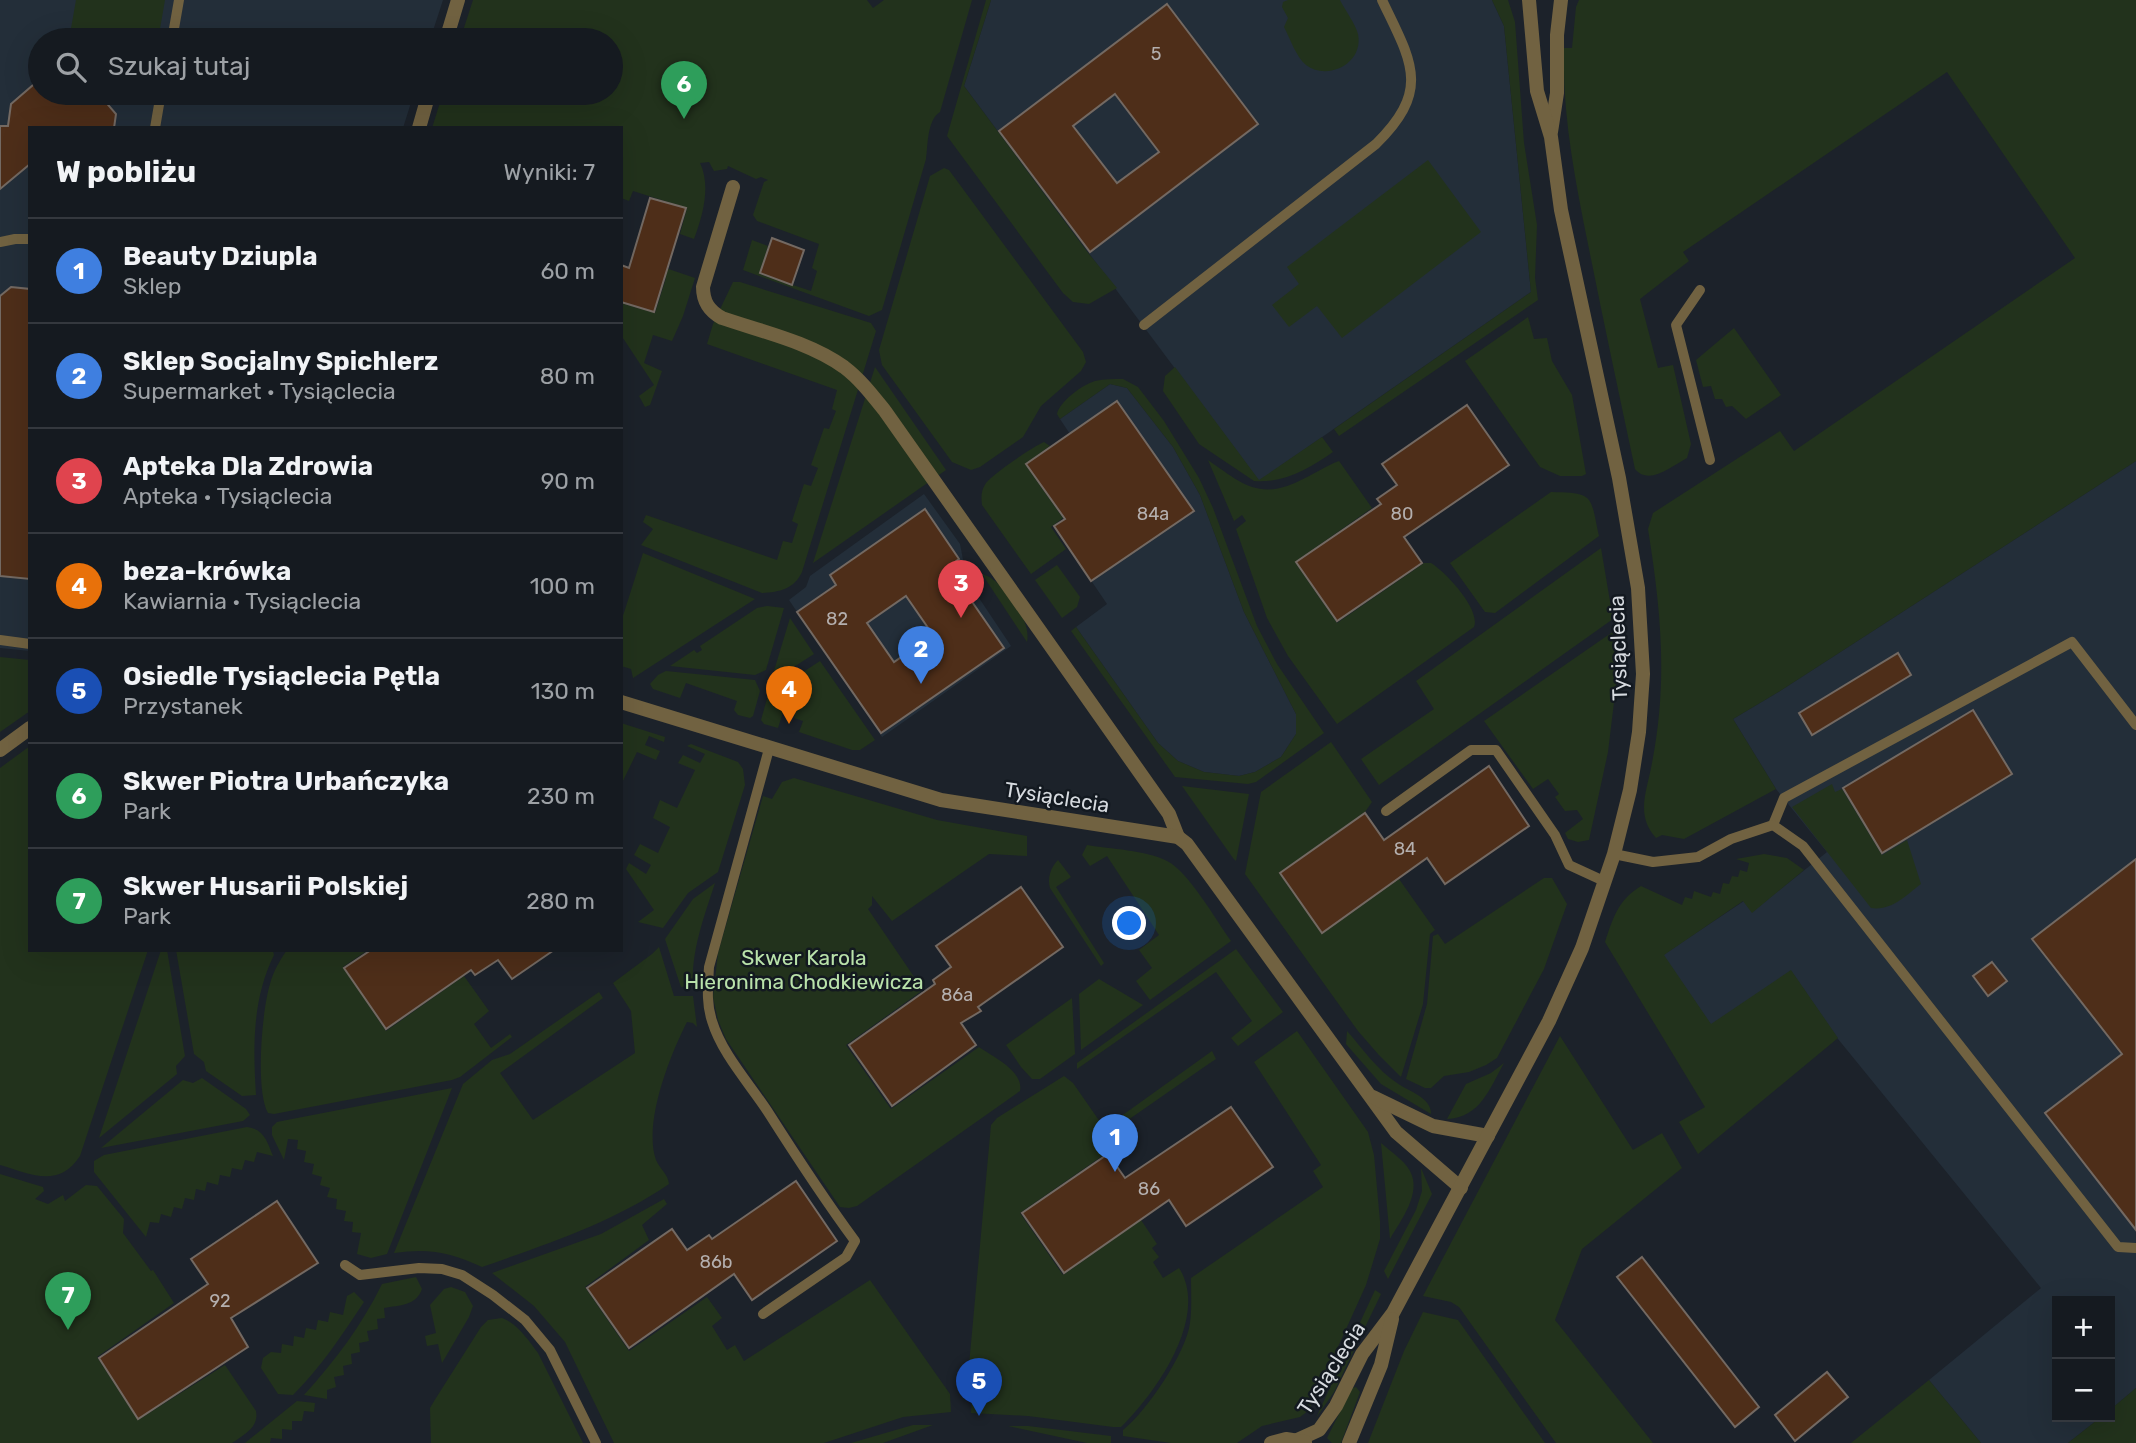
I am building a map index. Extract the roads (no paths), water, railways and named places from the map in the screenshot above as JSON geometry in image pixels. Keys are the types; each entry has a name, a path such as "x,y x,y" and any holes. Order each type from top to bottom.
{"street":[{"path":"450,28 458,0"},
{"name":"Tysiąclecia","path":"1304,1441 1319,1430 1336,1406 1362,1354 1393,1313 1567,982 1606,882 1630,790 1639,732 1643,674 1638,588 1619,478 1561,210 1550,137 1537,91 1529,0"},
{"name":"Tysiąclecia","path":"1550,137 1557,93 1557,35 1561,0"},
{"path":"420,126 426,105"},
{"path":"733,187 703,286 707,306 722,318 827,356 847,369 886,411 1169,814 1178,837 1187,844 1396,1132 1461,1188"},
{"name":"Tysiąclecia","path":"623,703 941,800 1178,837"},
{"path":"0,750 28,729"},
{"path":"1371,1096 1433,1126 1488,1136"},
{"name":"Tysiąclecia","path":"1349,1443 1381,1366 1393,1313"},
{"path":"1271,1443 1286,1439 1304,1441"}],"lane":[{"path":"174,28 179,0"},
{"path":"1144,325 1376,144 1402,114 1411,85 1409,56 1382,0"},
{"path":"155,126 159,105"},
{"path":"0,242 28,239"},
{"path":"1700,290 1676,325 1710,460"},
{"path":"0,640 28,644"},
{"path":"1615,854 1653,862 1698,857 1731,839 1773,825 1784,798 2072,642 2136,725"},
{"path":"763,1314 846,1257 855,1241 791,1151 720,1041 711,1019 707,998 709,967 769,748"},
{"path":"1386,811 1471,750 1496,750 1555,835 1569,865 1606,882"},
{"path":"1773,825 1803,846 1822,869 2119,1247 2136,1248"},
{"path":"345,1265 360,1275 419,1268 442,1269 462,1275 493,1295 525,1320 550,1350 596,1443"}],"place":[{"name":"Skwer Piotra Urbańczyka","path":"684,119"},
{"name":"Apteka Dla Zdrowia","path":"961,618"},
{"name":"Sklep Socjalny Spichlerz","path":"921,684"},
{"name":"beza-krówka","path":"789,724"},
{"name":"Beauty Dziupla","path":"1115,1172"},
{"name":"Skwer Husarii Polskiej","path":"68,1330"},
{"name":"Osiedle Tysiąclecia Pętla","path":"979,1416"}],"park label":[{"name":"Skwer Karola Hieronima Chodkiewicza","path":"804,969"}]}
